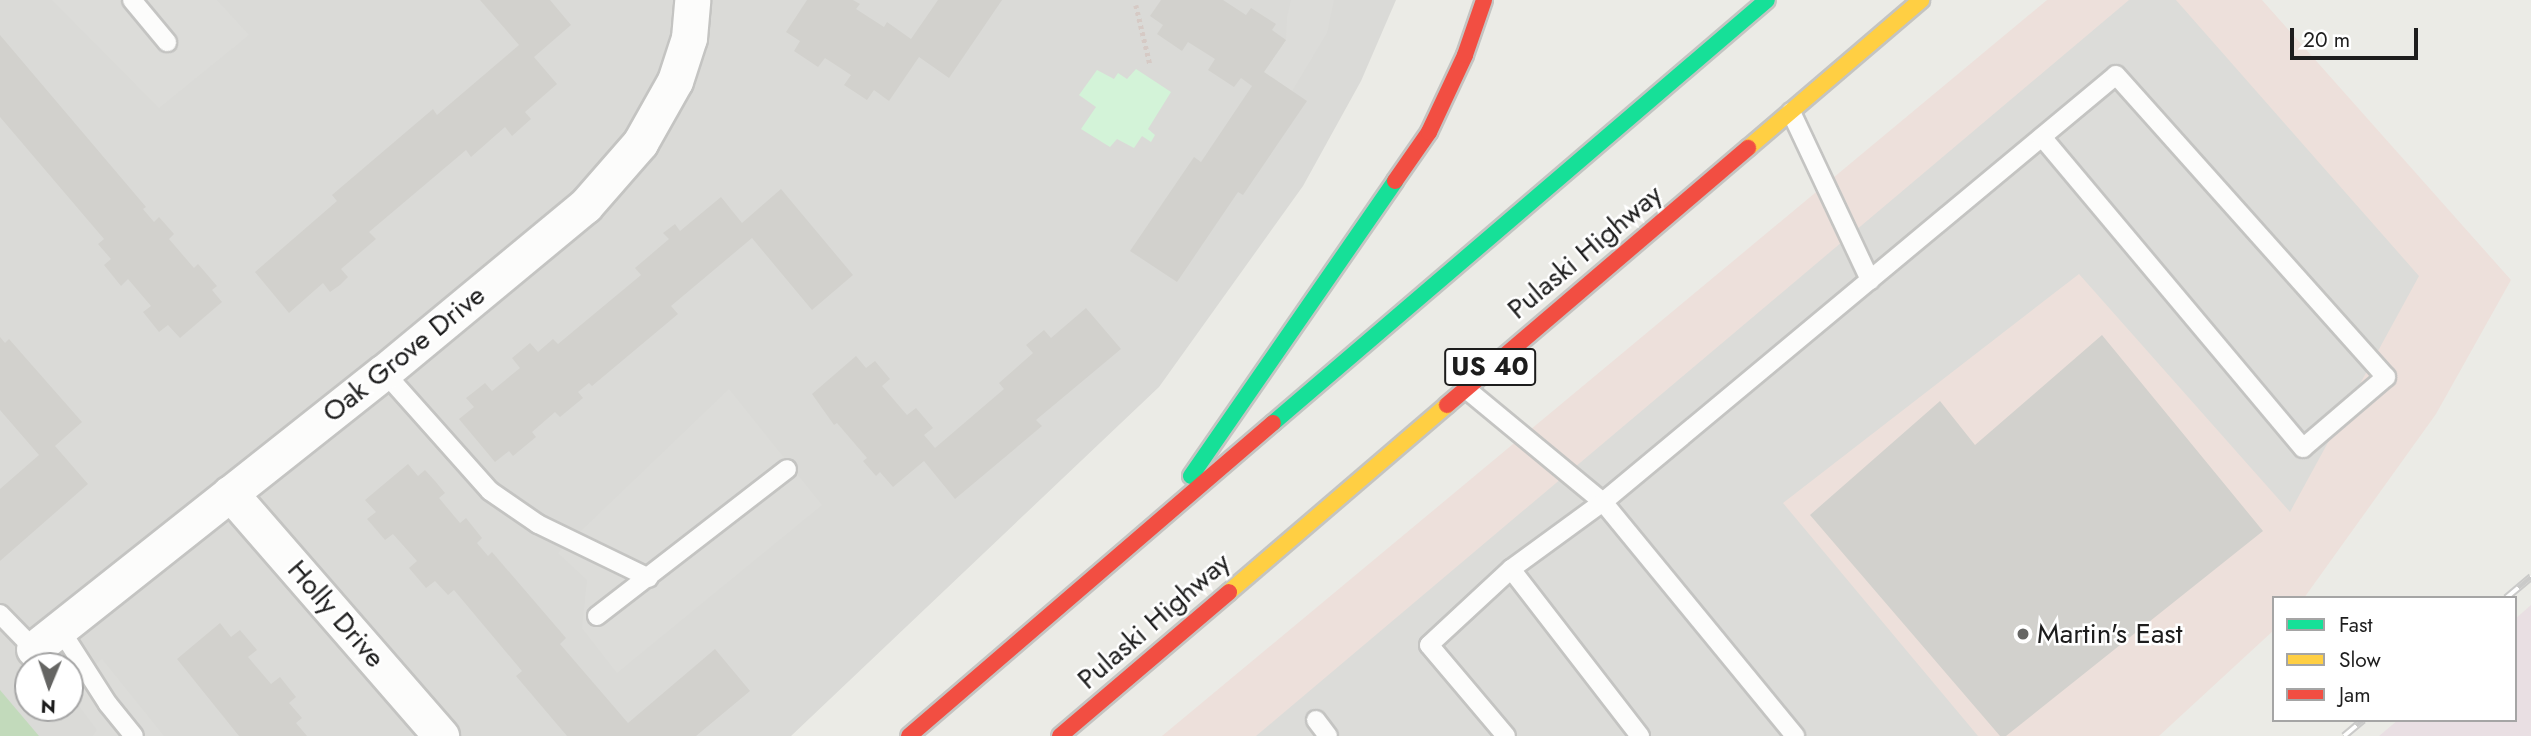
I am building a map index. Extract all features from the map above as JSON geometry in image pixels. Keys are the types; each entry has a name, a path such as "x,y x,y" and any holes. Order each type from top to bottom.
{"highway":[{"path":"1158,522 1429,132 1465,55 1484,0"},
{"path":"909,736 1767,0"},
{"name":"Pulaski Highway","path":"1060,736 1921,0"}],"street":[{"name":"Oak Grove Drive","path":"47,639 384,372 586,206 640,143 675,81 689,38 692,0"},
{"name":"Holly Drive","path":"230,493 441,736"}],"lane":[{"path":"132,0 167,42"},
{"path":"1507,736 1429,645 1511,569 1603,502 2116,75 2386,377 2302,448 2042,137"},
{"path":"1791,113 1870,280"},
{"path":"384,372 489,491 538,524 649,578"},
{"path":"1465,388 1603,502 1795,736"},
{"path":"597,616 787,469"},
{"path":"1511,569 1640,736"},
{"path":"0,614 47,639 134,736"},
{"path":"1316,720 1328,736"}],"path":[{"path":"1136,5 1150,64"}],"shaded area":[{"path":"0,0 1396,0 1361,81 1303,186 1159,387 791,736 38,736 26,722 84,722 84,652 14,652 14,708 0,691"},
{"path":"52,0 217,0 249,35 159,108"},
{"path":"1291,0 1334,0 1327,33 1292,91 1264,72 1286,40"},
{"path":"2047,0 2262,0 2511,280 2436,414 2305,596 2272,596 2272,632 2159,736 1162,736"},
{"path":"2129,0 2176,0 2419,276 2290,512 2079,274 1783,503 1978,736 1256,736"},
{"path":"729,389 822,505 617,673 582,628 587,580 558,553"},
{"path":"2531,605 2531,736 2379,736 2396,722 2517,722 2517,617"},
{"path":"102,659 164,736 93,736 97,730 84,713 84,675"}],"green space":[{"path":"1136,69 1171,92 1148,129 1155,135 1151,142 1142,136 1134,148 1117,139 1110,147 1081,129 1096,107 1079,95 1097,70 1114,79 1118,73 1127,79"},
{"path":"0,690 14,707 14,722 27,722 39,736 0,736"}],"building":[{"path":"480,0 550,0 571,25 534,57 557,84 525,112 531,119 512,136 505,127 471,157 466,150 369,232 376,239 341,269 348,277 340,285 330,292 323,283 289,313 255,272 337,201 332,195 433,109 437,115 519,45"},
{"path":"807,0 853,0 860,4 856,9 884,27 887,22 911,39 938,0 1002,0 949,78 919,57 889,101 874,90 867,100 844,85 851,75 825,58 818,67 794,51 800,41 786,32"},
{"path":"1161,0 1223,0 1246,15 1251,8 1276,24 1272,30 1286,40 1264,72 1307,101 1243,195 1238,192 1177,282 1130,251 1194,157 1201,162 1252,86 1241,78 1234,87 1208,70 1215,59 1188,42 1182,51 1157,34 1163,25 1150,16"},
{"path":"0,35 146,207 143,209 154,222 159,217 174,234 169,239 194,268 198,264 217,286 212,290 222,302 180,338 168,325 159,332 143,312 151,306 128,279 121,286 104,265 111,259 98,244 104,239 0,117"},
{"path":"781,189 853,275 812,310 752,238 671,306 678,314 592,386 589,383 578,392 583,398 560,417 555,412 532,432 536,437 513,456 509,451 495,462 459,419 474,407 466,398 485,383 492,391 520,368 512,358 530,343 538,352 553,339 558,344 641,275 635,268 669,239 663,233 675,224 680,231 721,197 742,223"},
{"path":"1086,308 1121,349 1036,420 1042,426 955,499 924,461 893,487 880,472 876,476 863,461 867,458 837,423 834,425 812,394 856,356 866,368 875,361 890,379 882,386 907,415 916,408 933,428 924,435 935,448 1004,389 999,383 1033,353 1026,345 1044,330 1051,338"},
{"name":"Martin's East","path":"2102,335 2263,531 2006,736 2000,736 1810,515 1940,401 1975,445"},
{"path":"0,337 5,343 9,339 82,422 55,446 88,484 0,561 0,489 39,455 0,410"},
{"path":"408,464 418,476 425,470 435,481 445,493 439,498 460,523 466,518 482,538 477,543 488,556 492,552 566,638 560,644 628,723 715,649 750,691 696,736 567,736 516,676 522,671 454,590 448,595 435,581 426,588 409,568 417,561 393,534 385,540 367,519 376,512 365,500"},
{"path":"220,623 231,637 240,630 257,650 248,657 271,684 280,677 296,697 289,703 302,718 296,723 307,736 239,736 177,659"}],"railway":[{"path":"2508,596 2531,577"},
{"path":"2344,736 2361,722"}],"traffic: fast":[{"path":"1273,423 1767,0"},
{"path":"1191,476 1395,181"}],"traffic: slow":[{"path":"1748,148 1921,0"},
{"path":"1229,592 1447,405"}],"traffic: jam":[{"path":"1395,181 1429,132 1465,55 1484,0"},
{"path":"1447,405 1748,148"},
{"path":"909,736 1273,423"},
{"path":"1060,736 1229,592"}],"place":[{"name":"Martin's East","path":"2023,634"}]}
